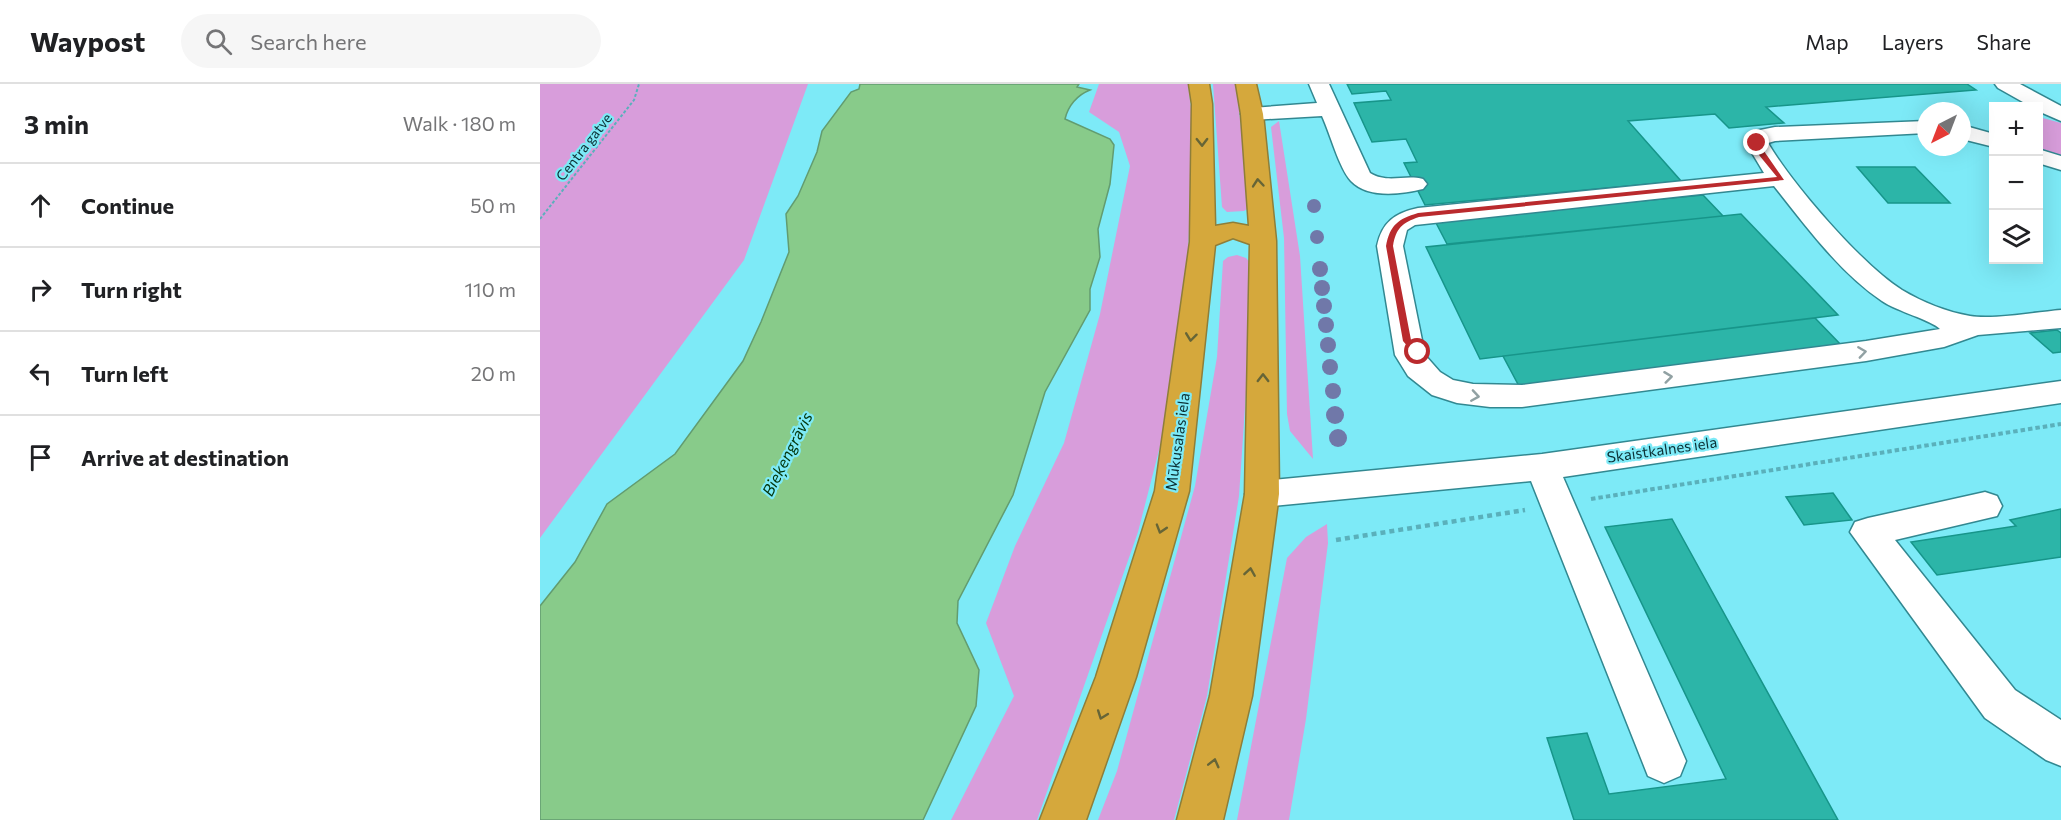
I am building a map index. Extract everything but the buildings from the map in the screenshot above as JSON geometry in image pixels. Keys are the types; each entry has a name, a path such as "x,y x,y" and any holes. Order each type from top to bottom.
{"highway":[{"name":"Mūkusalas iela","path":"1063,820 1116,677 1172,490 1203,242 1202,105 1199,84"},
{"path":"1200,820 1231,696 1262,494 1263,241 1249,99"},
{"path":"1203,242 1220,231 1235,229 1252,234 1263,241"}],"street":[{"path":"1319,84 1360,177 1372,185 1387,188 1415,184"},
{"path":"2005,84 2061,115"},
{"path":"1249,99 1329,109"},
{"path":"1917,127 1763,136 1757,143 1761,154 1848,255 1889,293 1930,314 1973,326"},
{"path":"1971,135 1989,140"},
{"path":"2043,158 2061,163"},
{"path":"1789,187 1418,215 1399,222 1392,233 1390,246 1407,341 1430,362 1452,372 1482,377 1909,324 1973,326 2061,319"},
{"name":"Skaistkalnes iela","path":"1262,494 1542,468 2061,392"},
{"path":"1542,468 1664,761"},
{"path":"1985,507 1868,532 2000,704 2061,745"}],"path":[{"name":"Centra gatve","path":"540,219 634,100 639,84"},
{"path":"1336,540 2061,424"}],"shaded area":[{"path":"540,84 808,84 744,260 540,538"},
{"path":"1099,84 1188,84 1192,117 1187,301 1167,419 1138,532 1037,820 951,820 1014,696 986,623 1015,546 1064,443 1100,314 1130,166 1119,132 1089,112"},
{"path":"1213,84 1236,84 1250,207 1244,211 1227,212 1222,207"},
{"path":"2043,118 2061,123 2061,157 2043,152"},
{"path":"1279,121 1300,256 1313,459 1290,431 1287,414 1284,238 1271,127"},
{"path":"1237,255 1246,258 1252,265 1239,496 1207,696 1174,820 1098,820 1117,771 1195,486 1217,357 1223,261"},
{"path":"1327,524 1328,543 1306,719 1289,820 1237,820 1287,558 1306,537"}],"water":[{"name":"Bieķengrāvis","path":"860,84 1079,84 1077,87 1090,90 1074,102 1065,119 1110,139 1114,145 1110,184 1098,229 1100,257 1090,289 1090,310 1045,392 1013,495 958,601 957,623 979,670 976,706 923,820 540,820 540,606 575,562 607,504 675,454 743,361 789,252 786,214 798,196 817,152 822,131 851,92 859,89"}],"route":[{"path":"1418,352 1407,341 1390,246 1392,233 1399,222 1418,215 1782,178 1761,154 1757,143"}]}
